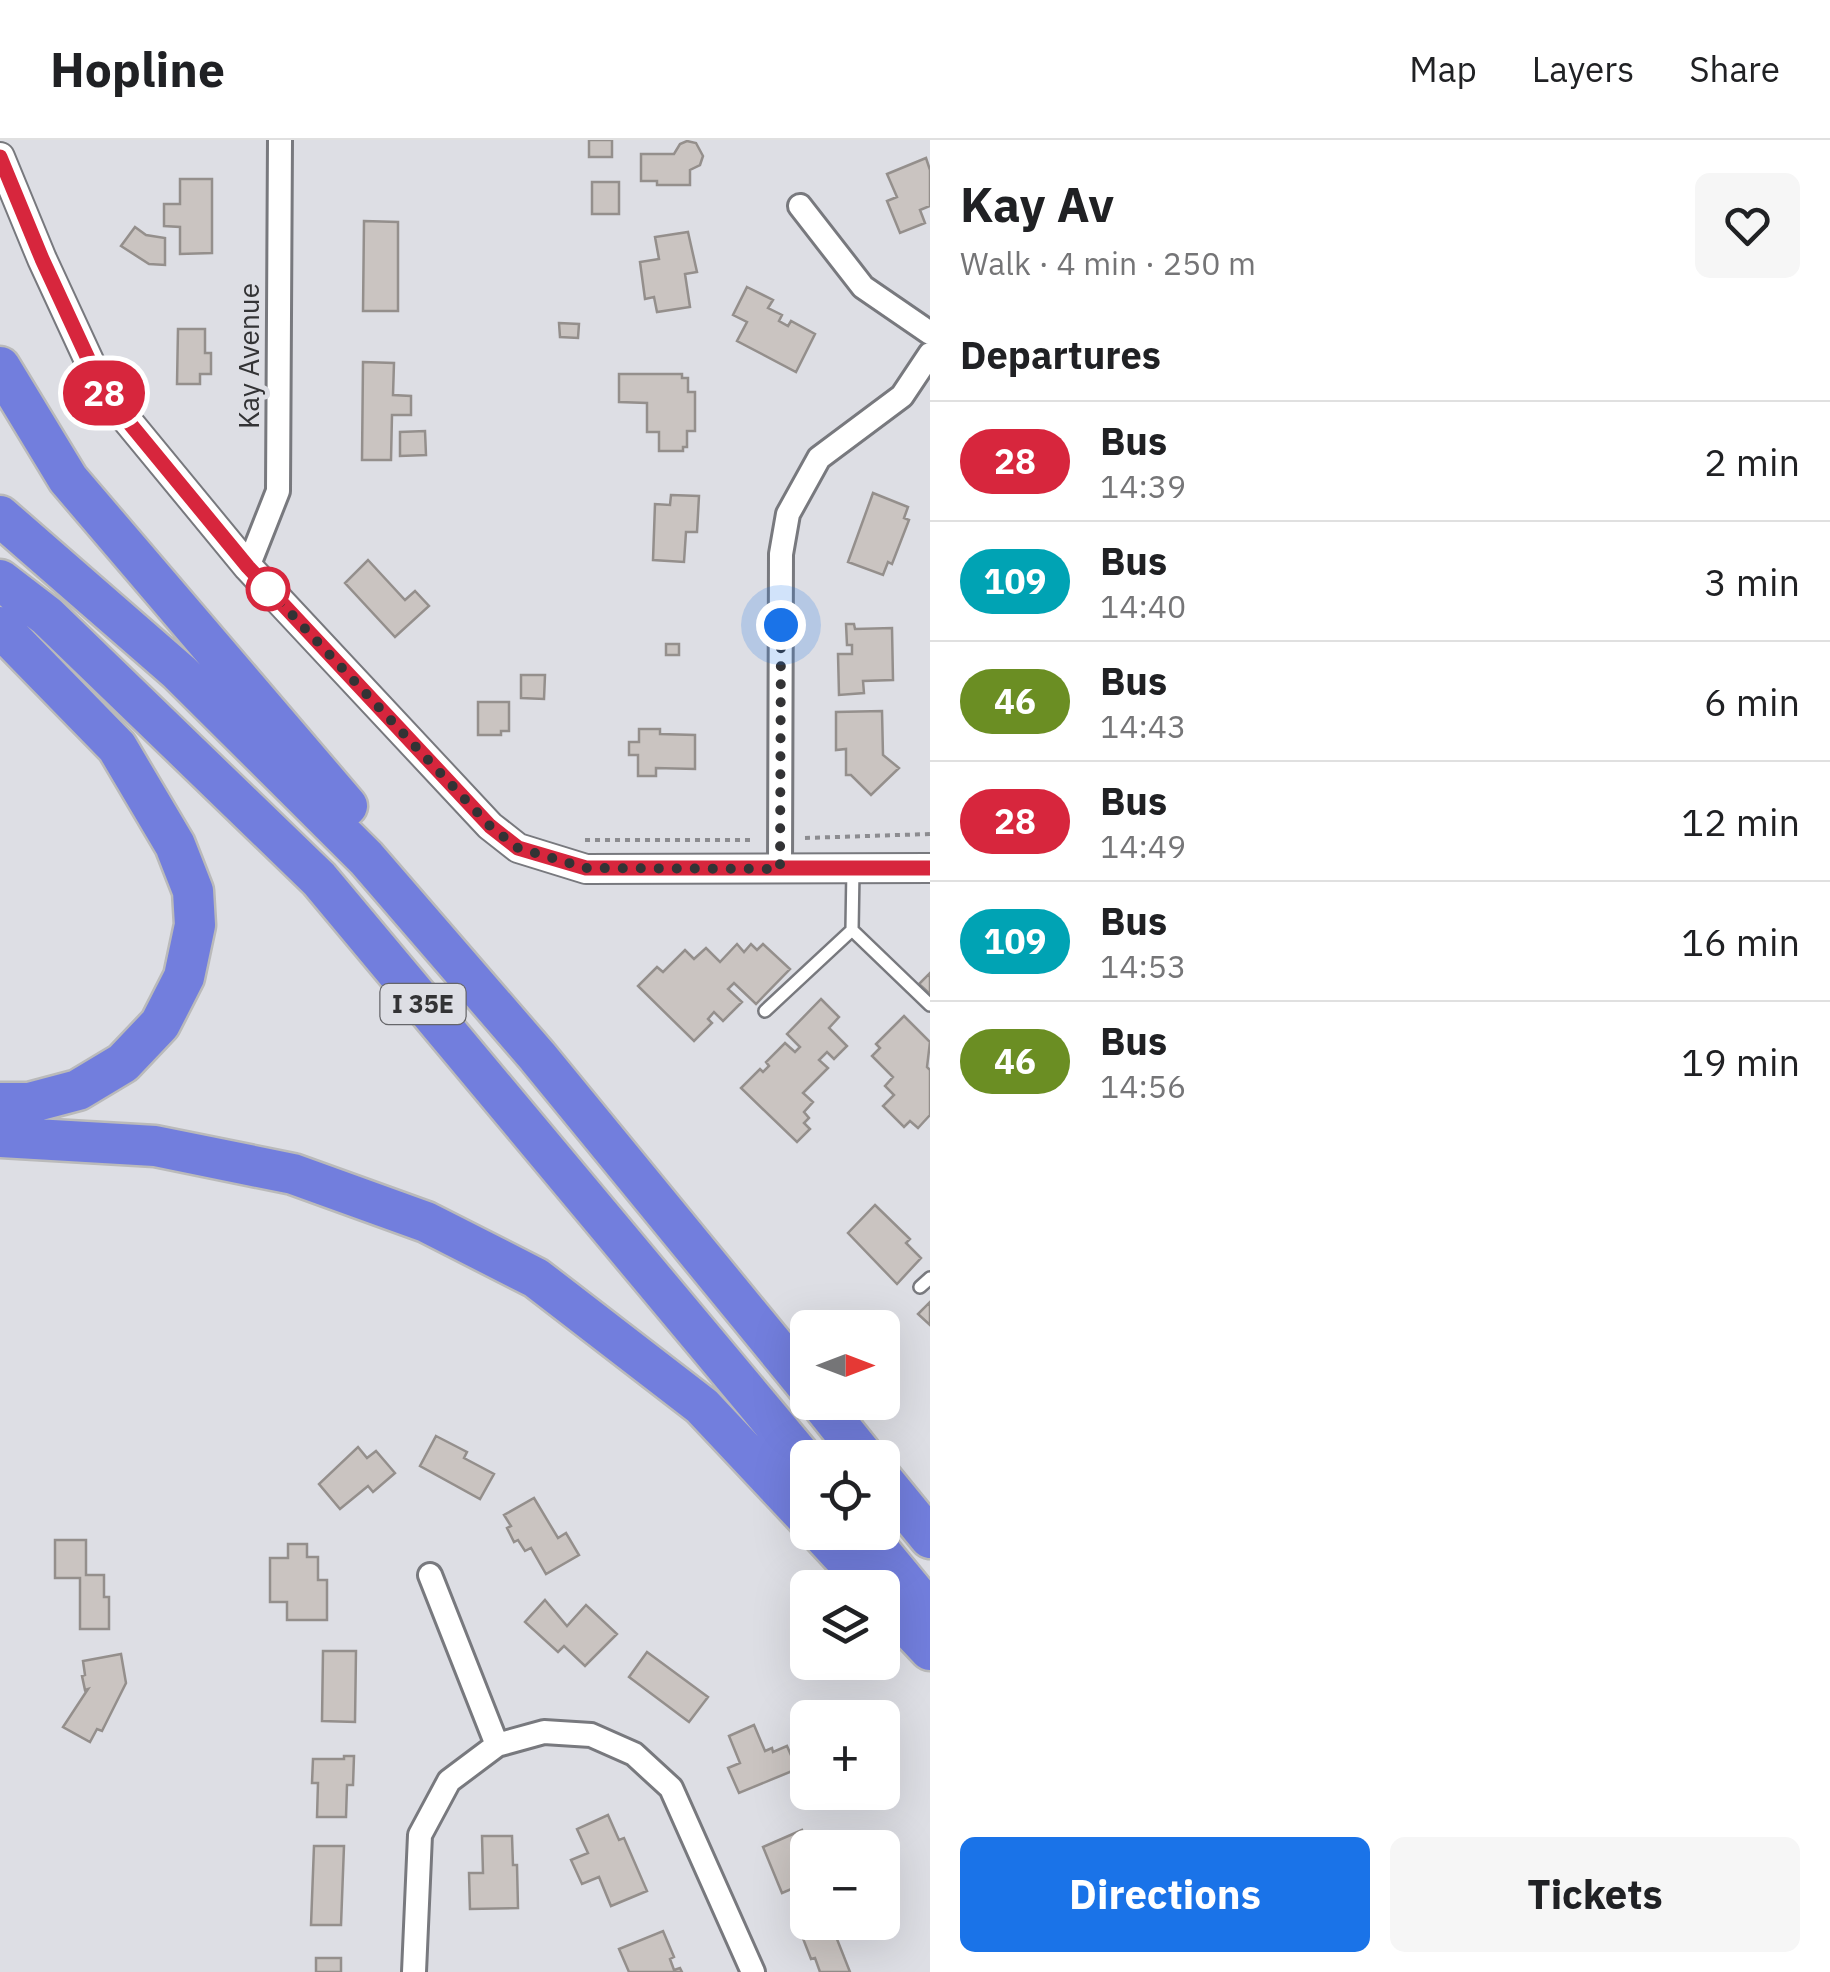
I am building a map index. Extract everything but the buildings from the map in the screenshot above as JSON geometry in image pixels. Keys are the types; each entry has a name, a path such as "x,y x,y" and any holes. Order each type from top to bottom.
{"highway":[{"path":"0,367 68,479 422,894 538,1056"},
{"name":"I 35E","path":"0,516 178,672 366,858 538,1056 790,1365"},
{"name":"I 35E","path":"0,580 47,616 319,878 790,1443"},
{"path":"0,627 117,747 175,845 193,891 194,925 184,977 160,1024 123,1063 78,1090 29,1103 0,1102"},
{"path":"0,1137 155,1146 293,1174 426,1222 536,1278 702,1406 790,1500"},
{"path":"834,1420 851,1440"},
{"path":"900,1502 930,1538"},
{"path":"837,1550 855,1570"},
{"path":"879,1550 930,1612"},
{"path":"900,1618 930,1650"}],"street":[{"name":"Kay Avenue","path":"248,567 278,491 280,140"},
{"path":"0,157 103,391 248,567 490,826 518,848 586,868 930,868"},
{"path":"800,206 863,287 930,333"},
{"path":"780,869 781,554 788,514 819,458 902,396 930,354"},
{"path":"430,1575 496,1745"},
{"path":"414,1972 420,1835 449,1781 496,1745 544,1732 591,1736 634,1754 671,1788 754,1972"}],"lane":[{"path":"764,1011 852,930 854,868"},
{"path":"852,930 930,1005"}],"path":[{"path":"569,840 780,840 930,834"}],"bus line":[{"name":"28","path":"0,157 103,391 248,567 490,826 518,848 586,868 930,868"}],"route":[{"path":"268,589 490,826 518,848 586,868 780,869 781,625"}]}
